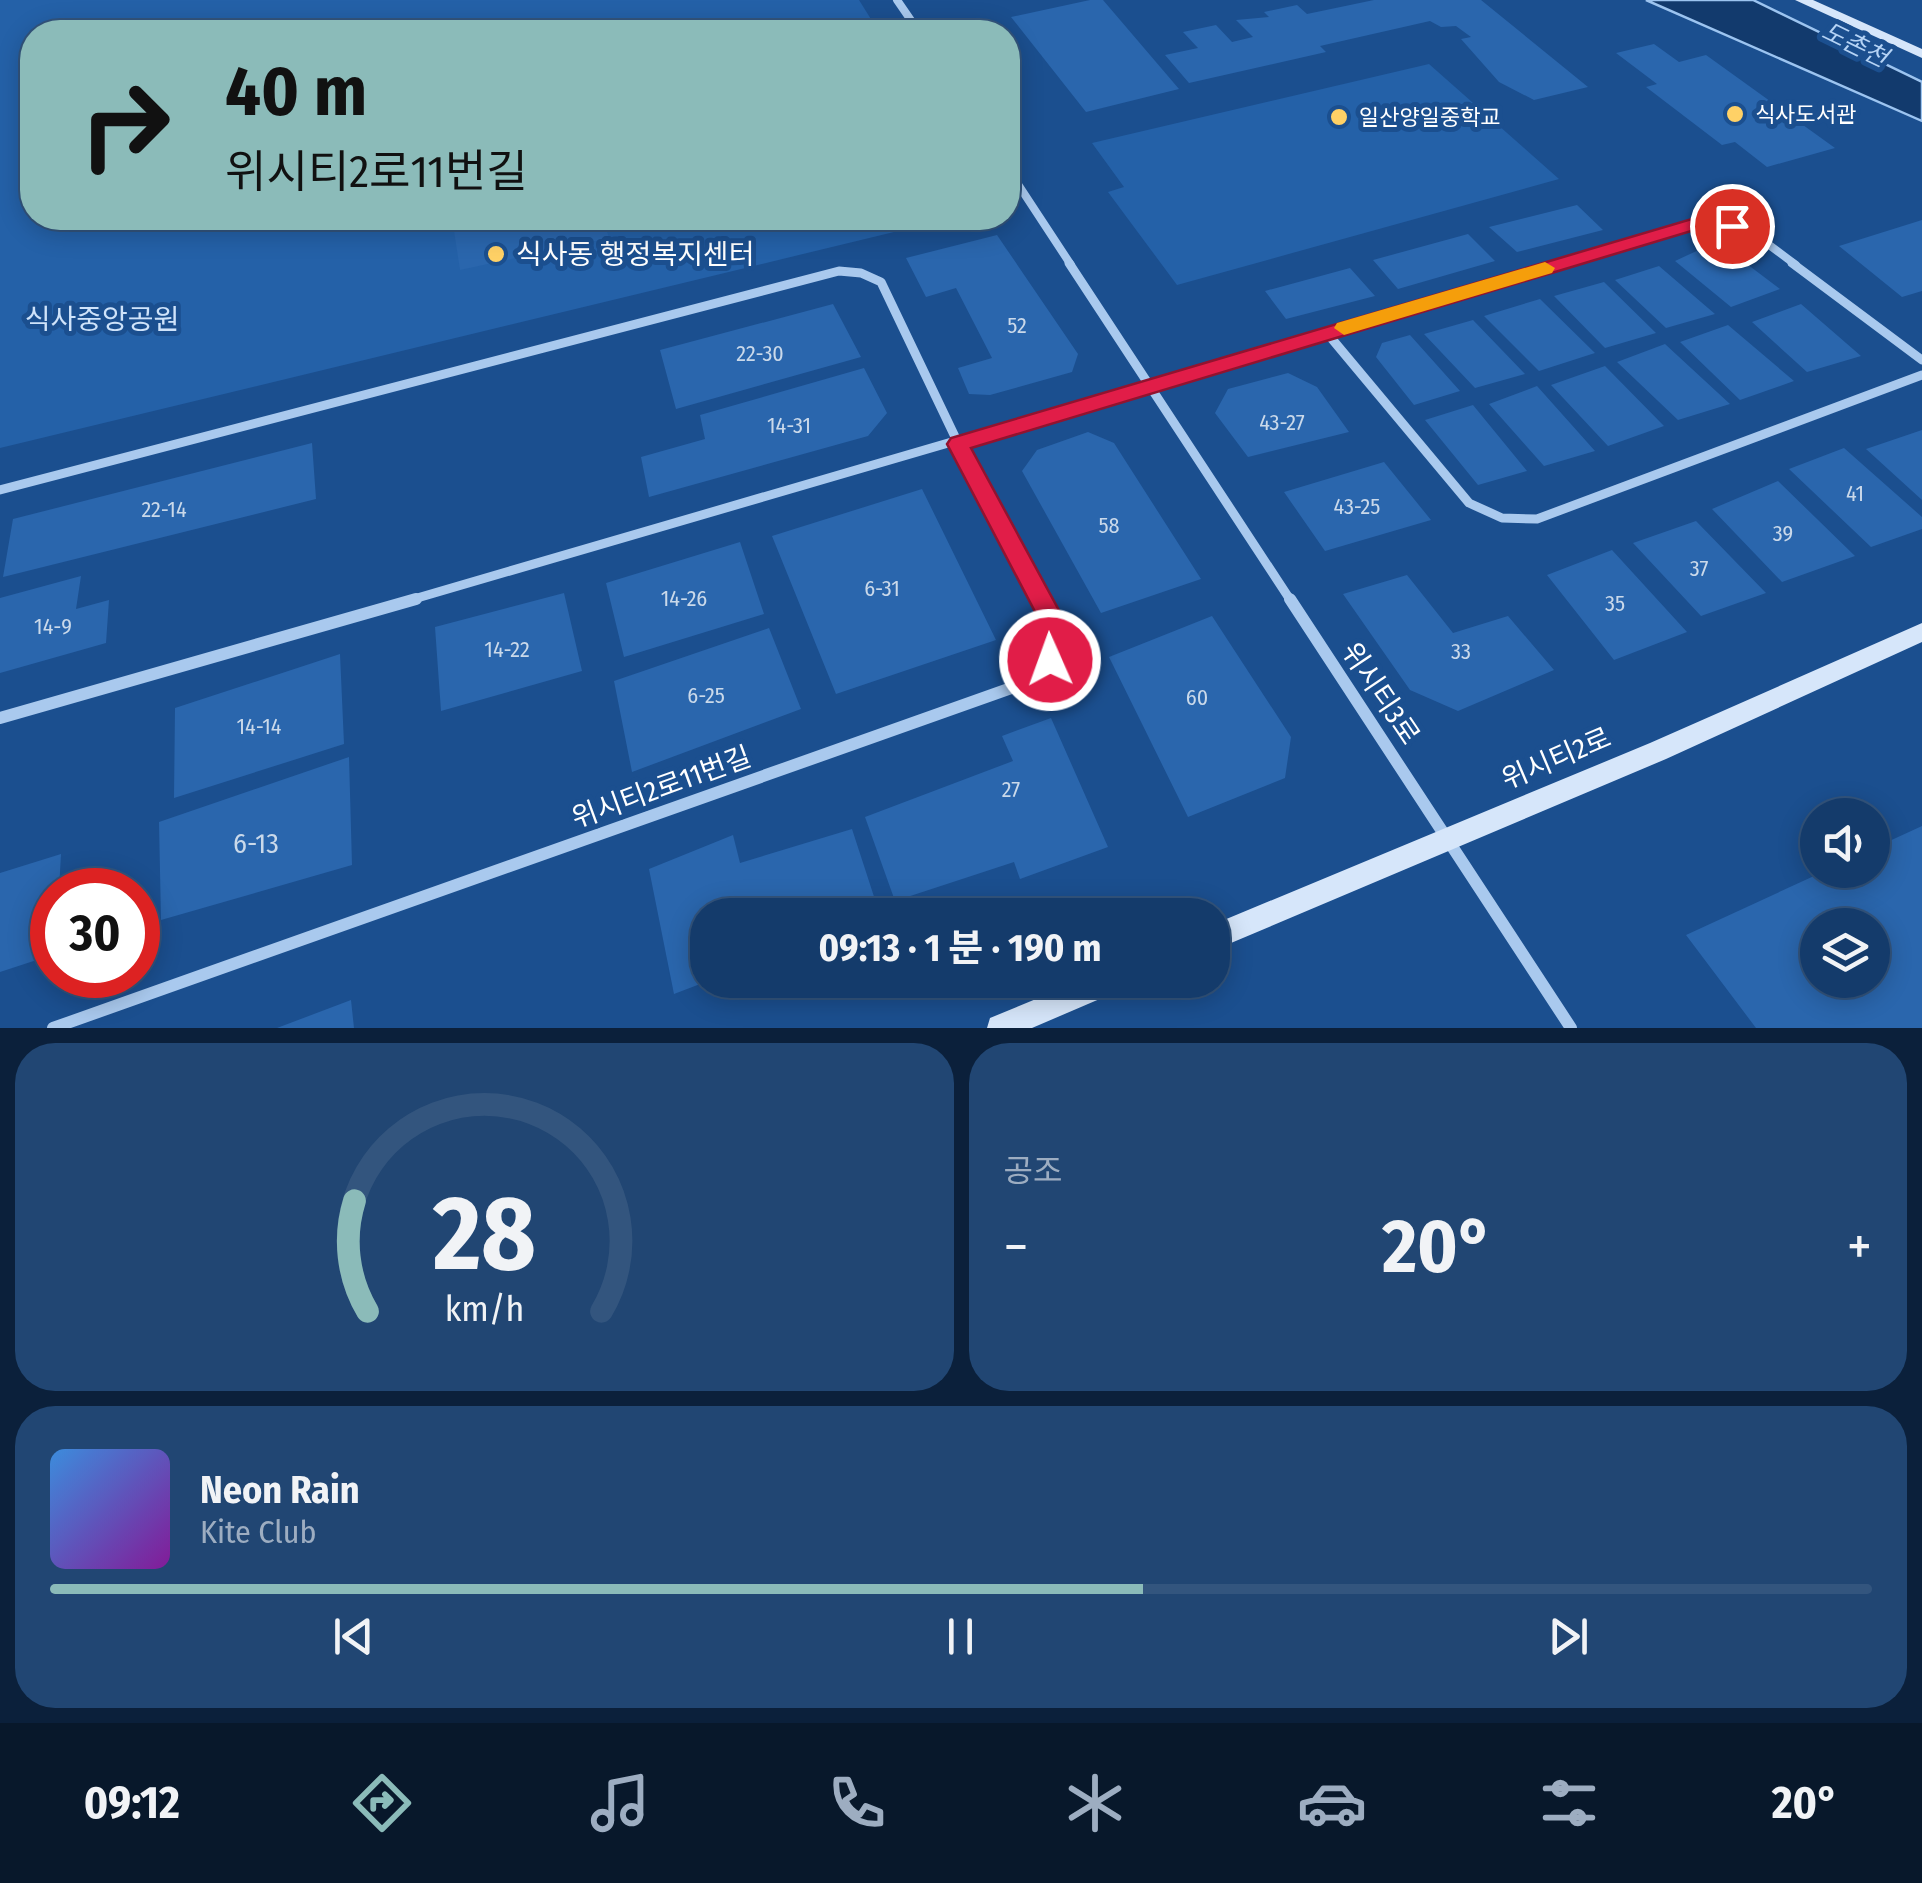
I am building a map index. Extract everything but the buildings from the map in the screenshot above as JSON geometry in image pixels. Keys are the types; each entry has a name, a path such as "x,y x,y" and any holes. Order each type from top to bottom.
{"street":[{"path":"1802,0 1922,54"},
{"name":"위시티3로","path":"1020,187 1571,1028"},
{"path":"0,718 958,444 1712,219 1753,233 1922,360"},
{"name":"위시티2로11번길","path":"0,490 839,271 862,272 882,282 958,444 1056,627 1050,660 1034,680 53,1028"},
{"path":"1327,334 1469,503 1502,518 1537,519 1922,375"},
{"name":"위시티2로","path":"1230,930 1658,751 1922,632"},
{"path":"1000,1028 1071,998"}],"green space":[{"name":"식사중앙공원","path":"0,0 859,0 872,20 20,20 20,230 902,230 0,448"},
{"path":"1429,64 1559,179 1177,285 1108,192 1124,187 1092,143"}],"shaded area":[{"path":"1646,0 1753,0 1922,82 1922,121"}],"slow traffic":[{"path":"1344,328 1545,268"}],"place":[{"name":"식사도서관","path":"1735,114"},
{"name":"일산양일중학교","path":"1339,117"},
{"name":"식사동 행정복지센터","path":"496,254"}],"route":[{"path":"1050,660 1056,627 958,444 1712,219 1732,226"}],"water label":[{"name":"도촌천","path":"1855,44"}]}
